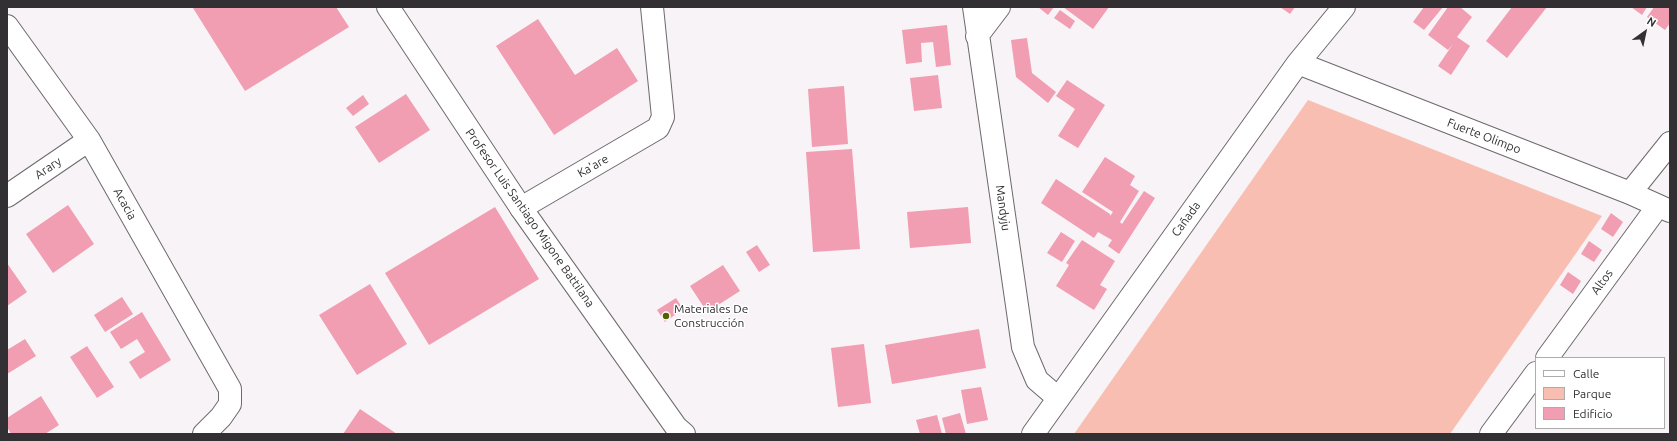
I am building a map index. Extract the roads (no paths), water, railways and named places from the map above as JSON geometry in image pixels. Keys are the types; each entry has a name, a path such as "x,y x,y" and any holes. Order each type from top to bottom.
{"street":[{"name":"Profesor Luis Santiago Migone Battilana","path":"388,7 521,208 677,432"},
{"name":"Ka'are","path":"521,208 658,128 661,121 662,112 652,7"},
{"name":"Mandyju","path":"974,7 1023,347 1037,380 1058,398"},
{"path":"977,36 999,7"},
{"name":"Cañada","path":"1033,434 1298,63 1344,7"},
{"name":"Acacia","path":"7,26 89,140 230,389 230,404 221,417 204,434"},
{"name":"Fuerte Olimpo","path":"1298,63 1630,193 1664,209"},
{"name":"Arary","path":"7,196 89,140"},
{"path":"1630,193 1670,143"},
{"name":"Altos","path":"1548,357 1664,209"},
{"path":"1491,434 1535,374"}],"place":[{"name":"Materiales De Construcción","path":"666,316"}]}
